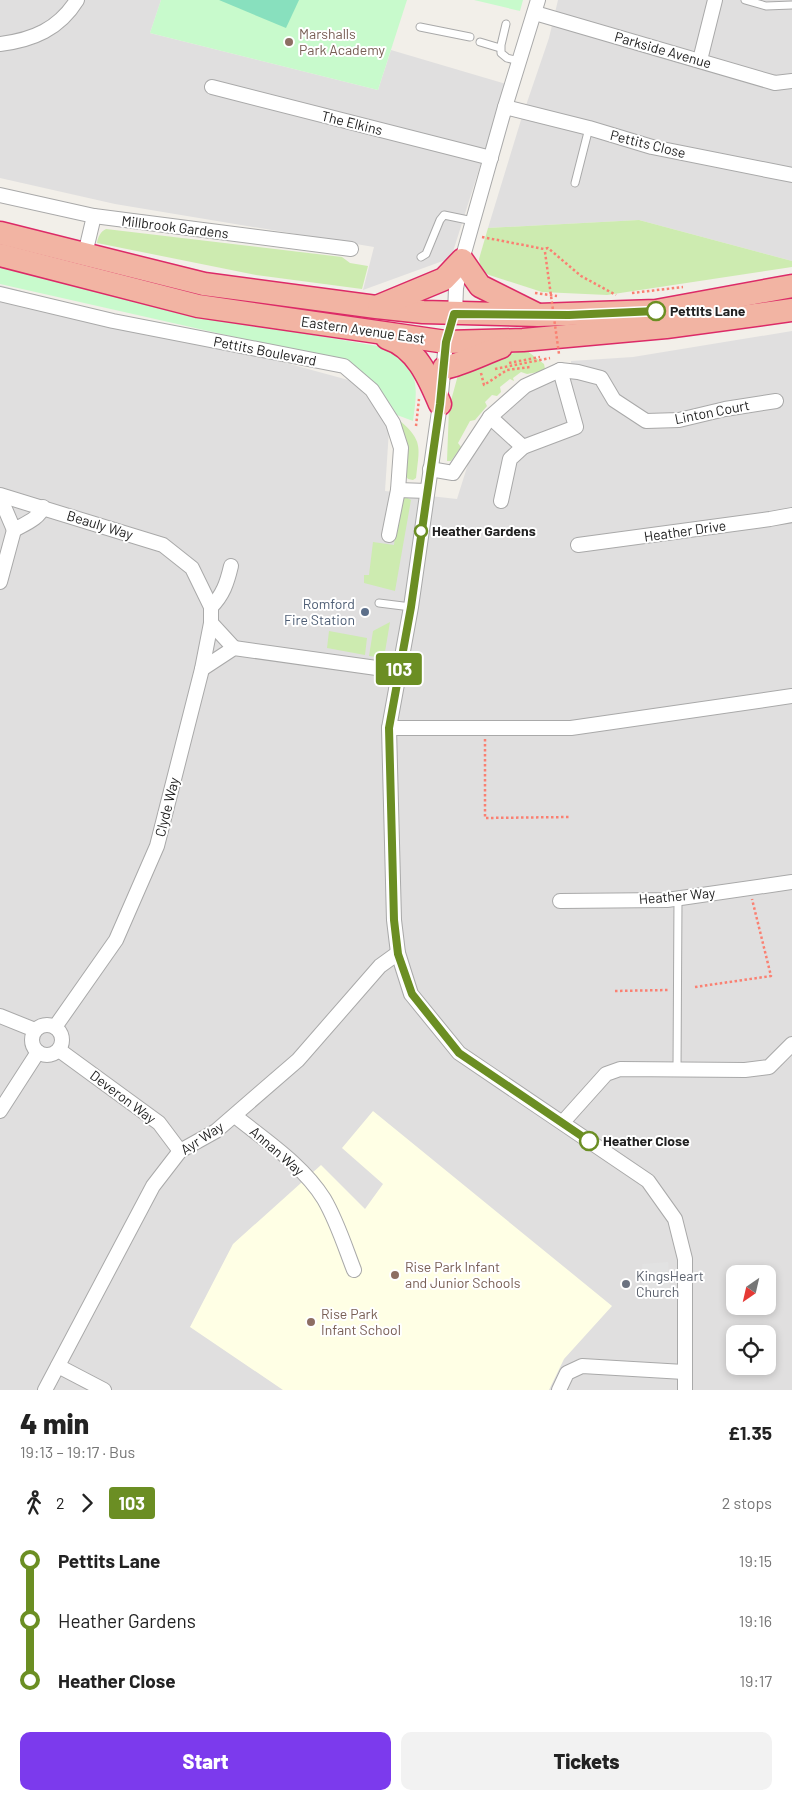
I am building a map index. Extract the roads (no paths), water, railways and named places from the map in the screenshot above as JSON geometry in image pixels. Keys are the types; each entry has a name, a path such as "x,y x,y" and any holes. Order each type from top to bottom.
{"highway":[{"name":"Eastern Avenue East","path":"0,232 204,284 376,307 454,314 538,315 656,311 792,286"},
{"name":"Eastern Avenue East","path":"0,255 198,306 446,342 523,340 666,327 792,310"},
{"path":"376,307 444,279 462,260 480,286 538,315"},
{"path":"446,342 454,314"},
{"path":"362,330 397,341 406,348 430,380 440,404"},
{"path":"444,368 457,365 467,359 523,340"}],"street":[{"path":"0,44 20,42 45,31 69,13 77,0"},
{"path":"700,60 714,0"},
{"path":"454,314 456,288 462,260 505,107 536,6"},
{"name":"Parkside Avenue","path":"536,6 776,84 792,82"},
{"name":"The Elkins","path":"212,88 491,158"},
{"name":"Pettits Close","path":"505,107 589,128 652,147 792,175"},
{"name":"Millbrook Gardens","path":"0,194 94,216 351,249"},
{"path":"85,254 94,216"},
{"name":"Pettits Boulevard","path":"0,294 113,321 344,366 372,390 393,423 401,448 398,490 389,535"},
{"path":"446,342 440,404 426,491 411,607 389,728 394,920 398,954 412,994 459,1053 648,1180 675,1219 685,1259 685,1390"},
{"path":"430,469 453,473 490,417 525,386 560,370 576,427 523,447 510,460 501,501"},
{"name":"Linton Court","path":"560,370 601,378 614,400 646,421 679,420 725,409 776,401"},
{"path":"490,417 523,447"},
{"path":"398,490 426,491"},
{"path":"0,496 14,530 0,582"},
{"name":"Beauly Way","path":"0,496 43,507 163,545 192,568"},
{"path":"14,530 41,513 43,507"},
{"name":"Heather Drive","path":"578,545 770,520 792,514"},
{"path":"211,607 220,598 225,588 231,566"},
{"name":"Clyde Way","path":"56,1027 116,940 157,846 202,669 211,623 211,607 192,568"},
{"path":"211,623 234,648 398,671"},
{"path":"202,669 234,648"},
{"path":"389,728 571,728 792,696"},
{"name":"Heather Way","path":"560,901 667,900 792,882"},
{"name":"Ayr Way","path":"45,1390 152,1186 180,1151 216,1131 298,1060 380,966 398,954"},
{"path":"0,1016 36,1030"},
{"path":"47,1024 56,1027 62,1042 59,1050 53,1055 44,1056 38,1052 32,1040 36,1030 47,1024"},
{"path":"563,1122 606,1074 620,1069 745,1070 769,1067 792,1044"},
{"name":"Deveron Way","path":"59,1050 158,1123 180,1151"},
{"path":"0,1111 38,1052"},
{"name":"Annan Way","path":"235,1116 300,1169 324,1199 354,1270"},
{"path":"58,1366 104,1390"},
{"path":"559,1390 567,1373 582,1366 684,1372"}],"lane":[{"path":"745,0 766,6 792,5"},
{"path":"506,24 500,48 501,53 507,58 520,62"},
{"path":"420,27 470,37"},
{"path":"480,42 500,48"},
{"path":"575,183 589,128"},
{"path":"421,257 426,254 440,220 444,215 474,221"},
{"path":"379,602 411,607"},
{"path":"677,1069 678,899"}],"place":[{"name":"Marshalls Park Academy","path":"289,42"},
{"name":"Pettits Lane","path":"656,311"},
{"name":"Heather Gardens","path":"421,531"},
{"name":"Romford Fire Station","path":"365,612"},
{"name":"Heather Close","path":"589,1141"},
{"name":"Rise Park Infant and Junior Schools","path":"395,1275"},
{"name":"KingsHeart Church","path":"626,1284"},
{"name":"Rise Park Infant School","path":"311,1322"}]}
